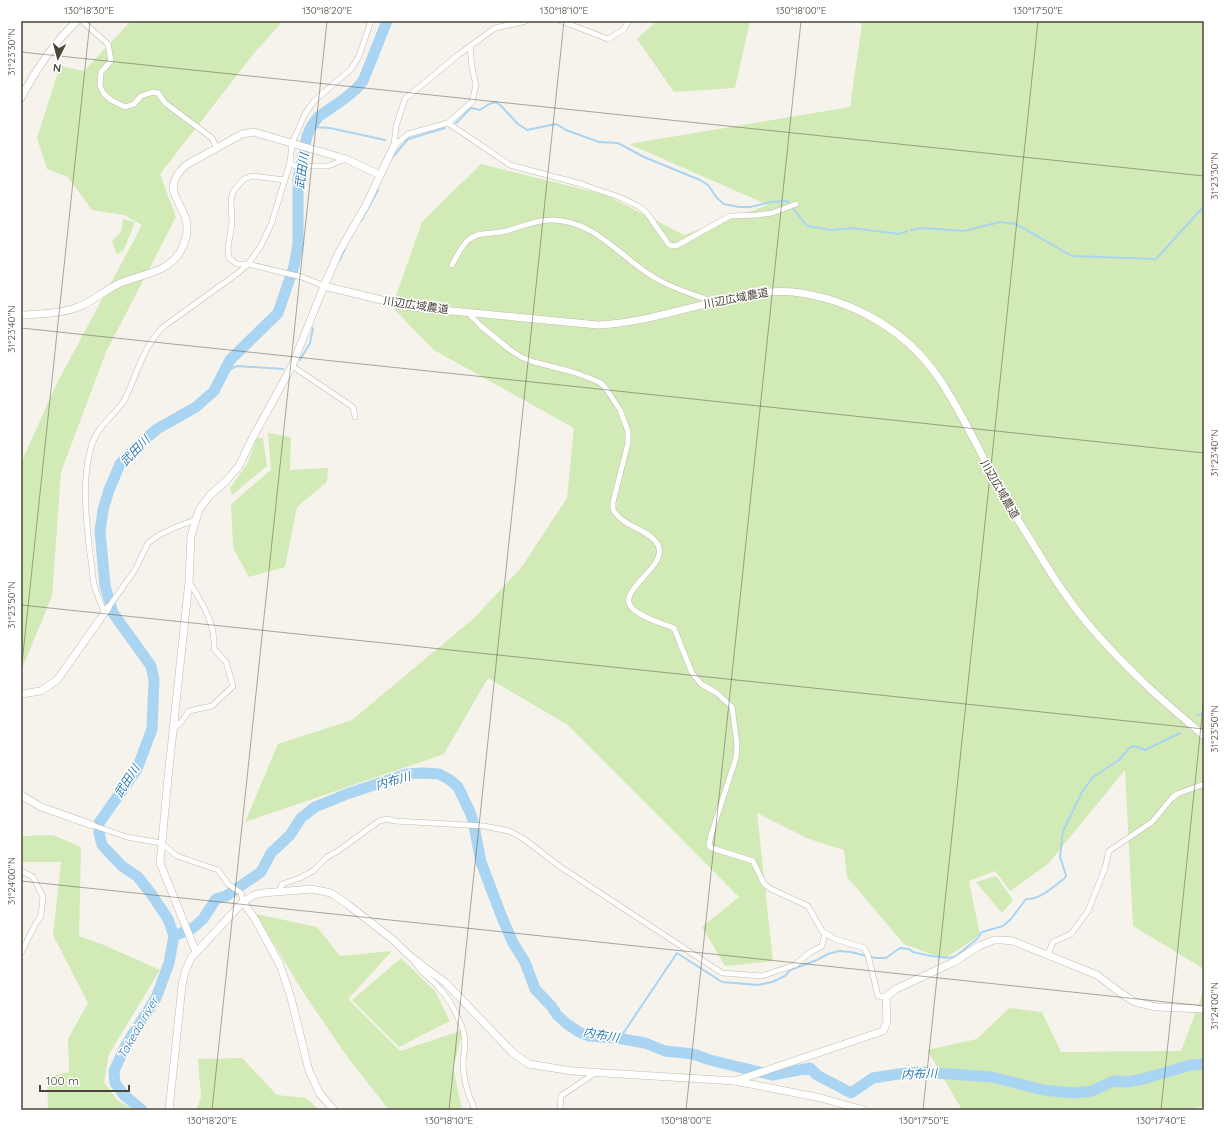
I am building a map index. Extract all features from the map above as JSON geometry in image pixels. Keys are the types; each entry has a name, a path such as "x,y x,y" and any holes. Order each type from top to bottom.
{"street":[{"path":"21,98 60,38 77,21"},
{"path":"82,21 108,44 111,61 101,72 100,86 104,94 111,100 125,107 134,104 141,96 153,92 158,94 165,103 212,138 217,149"},
{"path":"106,610 94,584 86,518 88,464 90,451 98,431 115,413 124,399 148,346 155,335 163,327 229,280 248,264 261,246 268,232 305,114 314,101 351,69 359,56 371,21"},
{"path":"195,948 160,863 189,581 191,536 195,520 199,510 210,495 226,481 239,466 253,437 292,366 339,252 376,187 394,146 396,126 406,99 470,46 495,28 526,21"},
{"path":"561,21 608,39 623,30 629,21"},
{"path":"394,146 408,134 448,123 472,102 476,85 472,68 470,46"},
{"path":"448,123 510,165 581,184 619,197 638,206 647,213 669,245 676,246 730,216 757,215 787,208 796,204"},
{"path":"21,315 52,313 77,308 88,303 114,286 166,267 178,256 186,239 187,232 185,216 173,189 174,180 180,170 242,134 254,132 272,136 316,151 346,159 380,175"},
{"path":"290,163 295,166 328,166 346,159"},
{"path":"285,180 252,176 240,183 233,192 231,200 232,223 228,256 230,260 237,264 248,264 302,277 324,286"},
{"path":"452,265 466,241 471,237 480,234 506,231 537,222 562,220 590,230 652,276 665,283 714,302"},
{"name":"川辺広域農道","path":"324,286 410,307 571,323 606,325 628,322 760,292 778,291 812,295 853,307 874,318 907,341 930,366 945,388 1013,512 1050,572 1084,620 1143,683 1204,736"},
{"path":"468,313 482,327 521,357 534,362 574,372 601,384 607,390 626,420 628,436 613,502 613,509 619,517 652,539 658,545 660,553 658,561 630,594 629,601 633,610 674,628 692,673 697,680 717,693 731,706 733,710 737,744 736,758 711,835 709,845 711,848 753,861 764,884 808,906 820,928 825,933 834,939 864,948 868,955 878,996 886,997 896,989 954,962 979,946 994,940 1013,941 1097,975 1134,1002 1156,1007 1204,1008"},
{"path":"292,366 353,407 355,417"},
{"path":"21,694 41,691 57,680 135,570 148,543 159,534 195,520"},
{"path":"174,728 181,722 188,711 212,706 233,686 226,662 214,649 215,639 211,620 189,581"},
{"path":"1048,954 1053,942 1071,934 1088,911 1106,868 1110,851 1152,822 1170,799 1177,794 1204,784"},
{"path":"21,796 41,807 120,835 161,844 177,856 218,870 228,884 241,893 243,902 255,919 280,964 291,998 309,1071 320,1094 334,1110"},
{"path":"279,892 282,884 300,878 313,871 327,857 338,851 379,821 387,819 395,821 484,826 509,831 524,839 559,866 722,973 762,976 795,965 809,953 822,946 825,933"},
{"path":"21,871 33,877 43,897 42,916 36,923 21,953"},
{"path":"169,1110 182,986 188,964 195,948 243,902 254,895 312,889 331,893 391,938 412,957 446,983 513,1053 528,1064 595,1073 735,1081 821,1098 864,1110"},
{"path":"412,957 417,968 448,997 463,1028 465,1037 463,1064 464,1075 466,1087 475,1110"},
{"path":"735,1081 882,1031 887,1022 886,997"},
{"path":"560,1110 561,1096 595,1073"}],"green space":[{"path":"131,21 283,21 255,52 160,174 176,217 106,352 61,472 52,596 21,671 21,463 57,383 142,225 124,215 92,210 68,177 47,169 37,138 60,66 84,71"},
{"path":"657,21 750,21 735,88 674,92 637,39"},
{"path":"858,21 1204,21 1204,969 1133,926 1125,770 1048,864 1010,891 995,871 969,881 980,935 944,959 904,944 847,877 844,850 809,839 757,813 773,961 725,966 702,927 739,897 568,725 488,678 444,754 245,822 278,744 352,720 473,619 521,568 567,498 574,428 434,350 392,307 422,222 481,164 606,195 684,235 768,205 629,144 850,107 862,24"},
{"path":"123,219 135,222 124,249 117,255 112,241 121,232"},
{"path":"268,433 291,437 290,470 328,468 327,482 297,507 285,567 249,577 233,548 231,504 271,470"},
{"path":"257,438 263,438 267,466 232,495 230,488 247,464"},
{"path":"53,835 81,847 79,936 104,945 160,970 109,1054 104,1082 117,1100 134,1110 48,1110 47,1077 69,1072 68,1039 88,1003 53,935 61,862 21,862 21,836"},
{"path":"996,876 1013,900 1002,913 976,882"},
{"path":"256,914 317,927 340,956 392,951 348,999 400,1051 463,1030 453,1068 462,1110 389,1110 346,1055 303,992"},
{"path":"401,958 435,991 450,1021 399,1047 352,1000"},
{"path":"1204,990 1204,1106 1183,1110 964,1110 961,1108 927,1050 977,1039 1009,1008 1042,1012 1061,1052 1181,1051"},
{"path":"242,1058 277,1095 306,1098 319,1110 196,1110 201,1097 198,1059"}],"waterway":[{"name":"武田川","path":"142,1110 124,1095 115,1083 114,1071 126,1045 156,998 169,963 174,936 168,919 152,895 138,877 122,866 102,845 99,833 99,823 137,769 152,729 154,680 151,666 113,613 105,586 100,531 103,510 109,490 120,464 157,429 196,407 214,391 230,360 278,313 294,266 298,244 298,179 307,136 318,117 344,99 363,81 387,21"},
{"path":"456,123 471,108 480,110 489,104 496,102 518,124 527,130 556,124 566,130 599,142 618,143 644,157 700,180 708,185 717,198 724,204 739,207 750,207 771,202 787,201 807,226 832,230 852,228 899,234 907,231"},
{"path":"311,127 330,128 385,140"},
{"path":"391,159 408,139 445,128"},
{"path":"361,221 378,190"},
{"path":"911,230 923,228 964,231 1000,222 1016,224 1072,256 1156,259 1204,206"},
{"path":"339,261 345,249"},
{"path":"300,360 310,343 313,328"},
{"path":"224,372 237,366 283,369"},
{"path":"1197,715 1204,713"},
{"path":"620,1038 677,953 722,982 758,985 772,982 785,976 790,970 839,951 851,952 875,958 886,958 900,948 909,949 913,952 931,956 949,958 956,956 977,939 982,932 1003,926 1011,919 1026,899 1031,899 1042,895 1065,878 1066,875 1060,857 1063,831 1082,792 1093,777 1119,760 1129,748 1134,746 1145,750 1180,733"},
{"name":"内布川","path":"174,936 193,928 203,919 216,899 226,896 261,872 271,853 290,835 301,818 315,807 347,794 407,774 439,774 450,780 458,787 470,812 481,862 501,915 513,943 525,962 535,989 552,1007 557,1015 567,1024 579,1032 589,1036 617,1038 645,1043 665,1051 693,1054 710,1060 772,1075 810,1068 817,1075 851,1093 873,1078 921,1072 992,1077 1043,1090 1073,1093 1092,1091 1114,1081 1127,1082 1143,1079 1191,1065 1204,1064"}],"water label":[{"name":"Takeda river","path":"138,1028"}]}
